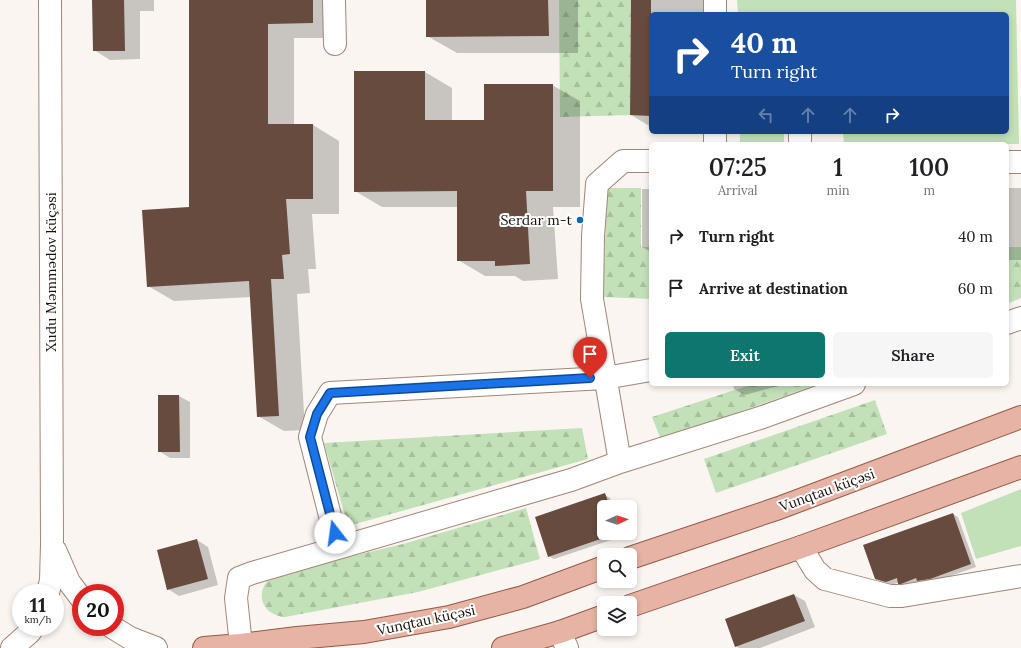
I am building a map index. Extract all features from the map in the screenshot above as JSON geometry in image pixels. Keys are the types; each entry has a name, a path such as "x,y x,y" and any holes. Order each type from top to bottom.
{"main road":[{"name":"Vunqtau küçəsi","path":"637,556 780,508 1021,417"},
{"path":"637,604 801,547 1021,467"},
{"name":"Vunqtau küçəsi","path":"204,648 297,638 366,640 523,596 597,570"},
{"path":"504,648 564,640 597,620"}],"street":[{"name":"Xudu Məmmədov küçəsi","path":"50,0 52,544 50,584"},
{"path":"334,0 335,44"},
{"path":"715,0 715,12"},
{"path":"620,462 592,299 593,236 597,184 623,161 649,161"},
{"path":"1009,162 1021,162"},
{"path":"1009,322 1021,318"},
{"path":"338,547 310,437 317,414 330,393 605,378 649,370"},
{"path":"241,645 236,598 239,578 252,572 571,480 620,462 763,417 848,386"},
{"path":"52,544 68,582 72,587"},
{"path":"801,547 815,570 826,579 890,596 902,596 1021,576"},
{"path":"124,634 156,648"},
{"path":"12,648 26,636"}],"green space":[{"path":"559,0 631,0 630,115 560,117"},
{"path":"737,0 1016,0 1019,144 1009,144 1009,142 844,142 843,134 1009,134 1009,12 738,12"},
{"path":"740,134 784,134 784,142 740,142"},
{"path":"607,188 641,188 641,247 649,247 649,299 603,297"},
{"path":"1009,247 1021,247 1021,298 1009,303"},
{"path":"747,386 812,386 661,440 652,417"},
{"path":"875,400 887,434 716,493 704,459"},
{"path":"582,428 588,459 348,526 324,443"},
{"path":"1021,489 1021,546 976,559 961,513"},
{"path":"526,508 540,559 418,592 285,617 276,615 269,611 262,600 264,586 269,579 276,574 403,544"}],"building":[{"path":"92,0 124,0 125,51 93,51"},
{"path":"189,0 313,0 313,23 268,24 268,124 313,124 313,199 286,199 290,254 282,255 284,279 271,279 279,416 257,417 249,281 147,287 142,210 189,207"},
{"path":"426,0 548,0 549,36 426,37"},
{"path":"631,0 651,0 651,12 649,12 649,116 630,115"},
{"path":"354,71 425,71 425,120 484,120 484,84 553,84 553,191 526,191 530,264 495,266 495,261 457,261 457,191 354,192"},
{"path":"158,395 179,395 180,452 158,452"},
{"path":"605,493 608,500 597,500 598,540 548,557 535,517"},
{"path":"953,513 971,564 930,579 917,581 916,578 901,584 898,584 897,578 886,582 875,579 863,545"},
{"path":"197,539 208,579 167,590 157,550"},
{"path":"794,594 805,621 735,647 725,619"}],"place":[{"name":"Serdar m-t","path":"580,220"}],"route":[{"path":"335,533 310,437 317,414 330,393 590,378"}]}
